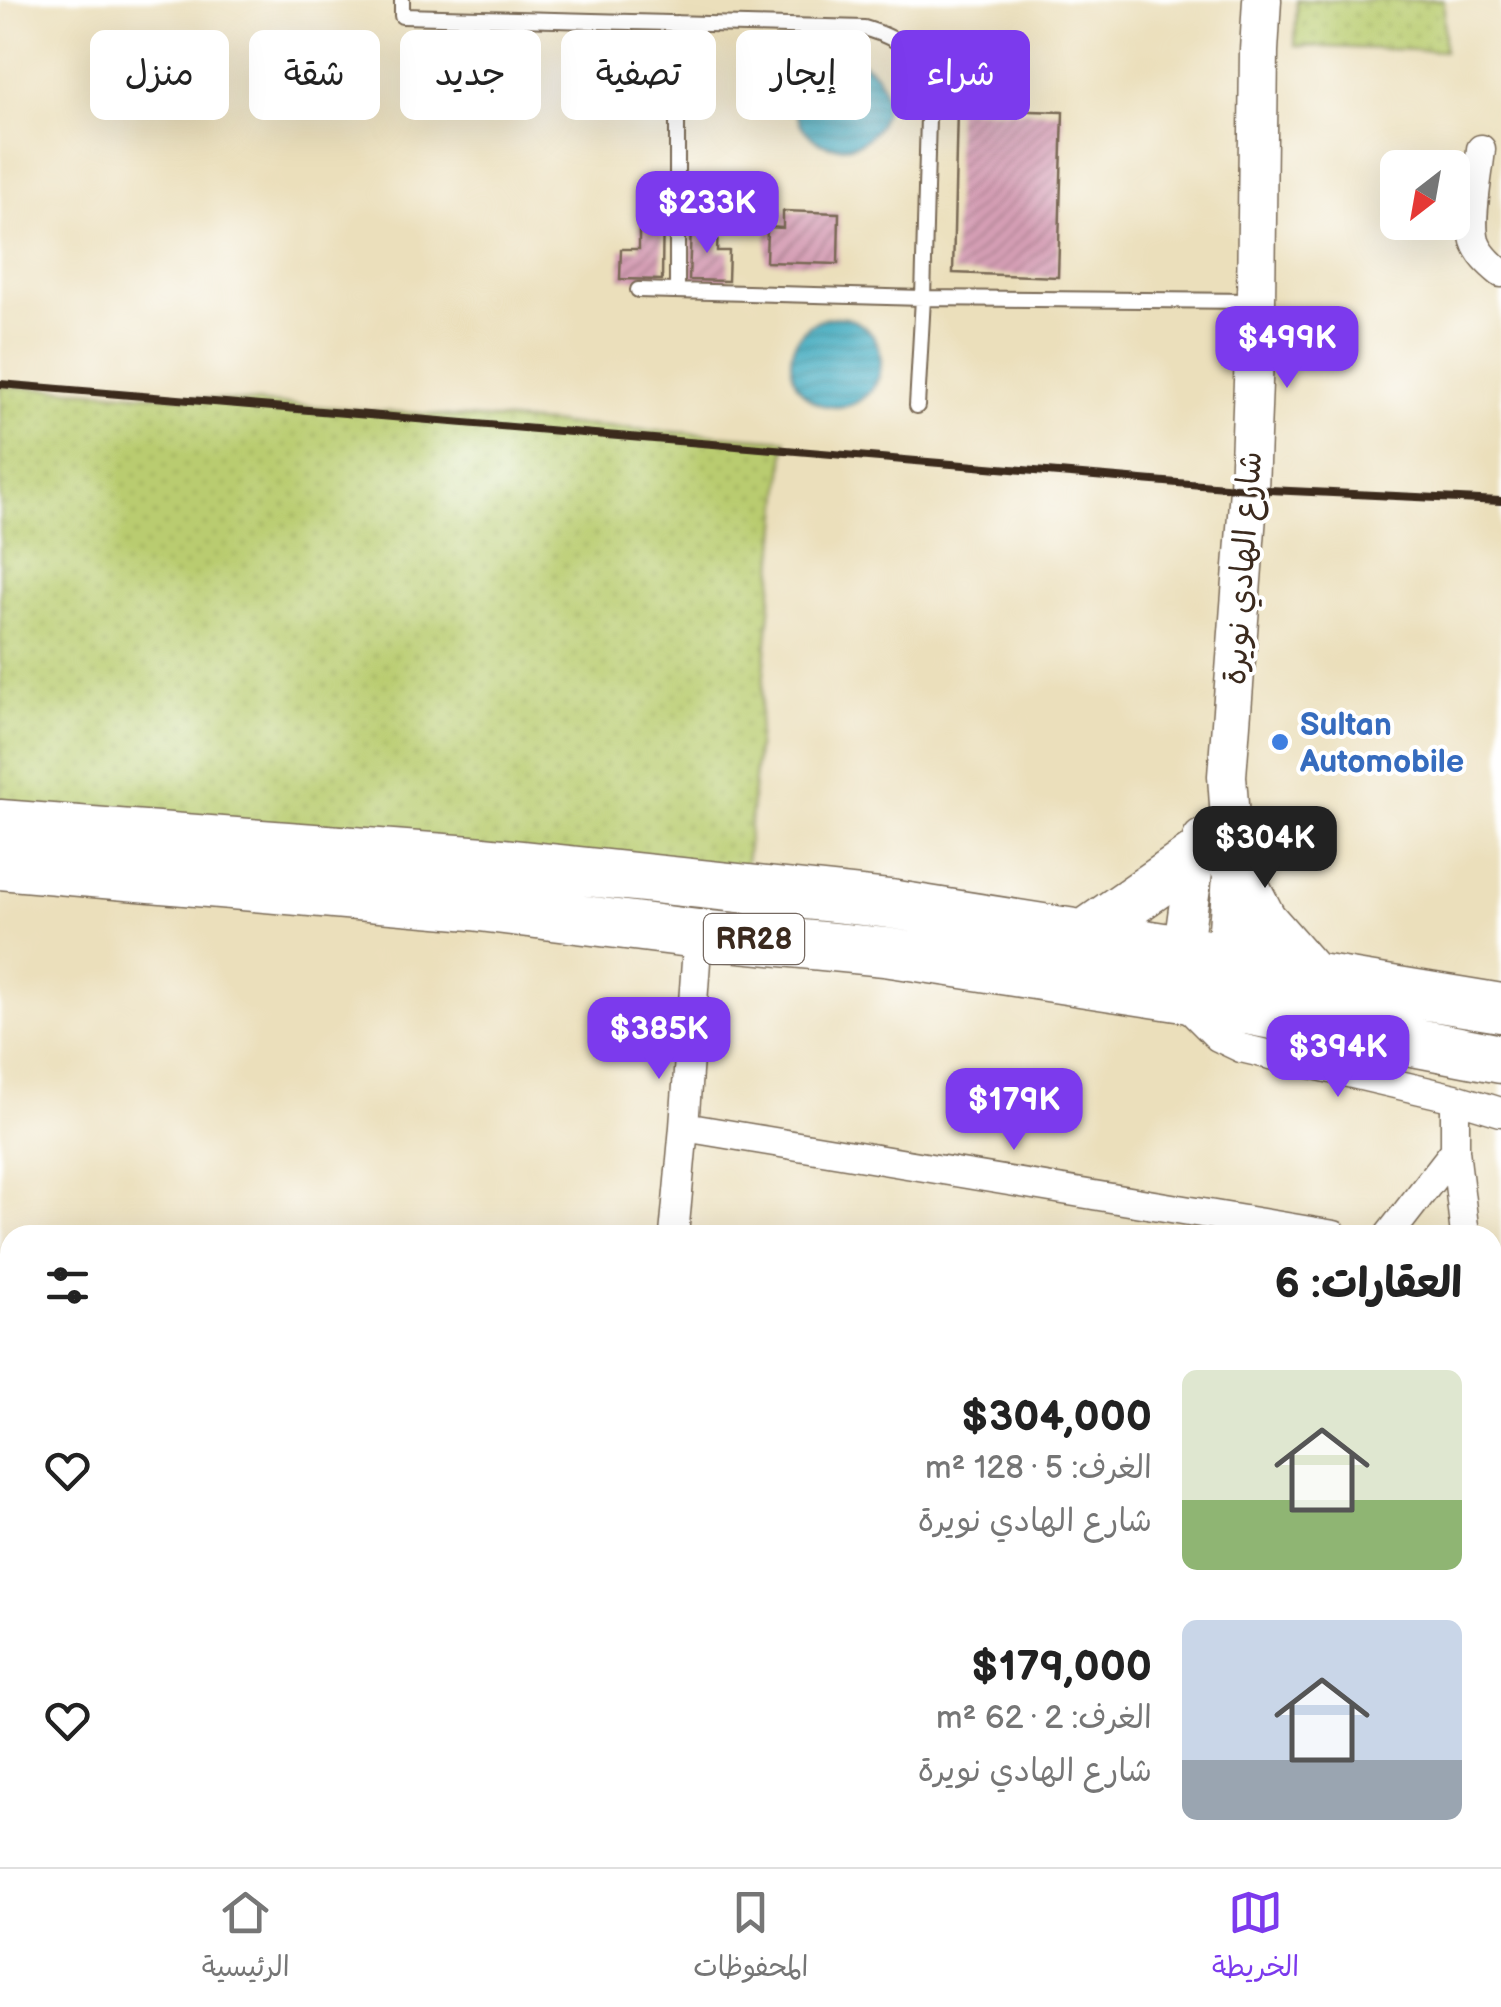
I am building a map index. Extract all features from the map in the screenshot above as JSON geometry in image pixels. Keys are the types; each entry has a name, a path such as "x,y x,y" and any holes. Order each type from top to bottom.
{"highway":[{"name":"RR28","path":"0,824 484,861 890,904 1086,934 1203,988 1312,977 1501,1008"},
{"path":"1086,934 1214,860 1312,977"},
{"name":"RR28","path":"0,865 472,906 1203,988 1501,1058"}],"street":[{"name":"شارع الهادي نويرة","path":"1203,988 1214,860 1227,776 1250,488 1262,0"},
{"path":"1481,148 1475,241 1484,258 1501,273"},
{"path":"675,1225 698,934"},
{"path":"1203,988 1218,1037 1241,1048 1501,1112"},
{"path":"1456,1098 1455,1150 1463,1225"},
{"path":"684,1127 1274,1225"},
{"path":"1397,1225 1455,1150"}],"lane":[{"path":"402,0 402,16 864,28 892,36 916,57 929,81 917,406"},
{"path":"677,23 677,291"},
{"path":"638,290 1256,301"}],"green space":[{"path":"1297,0 1444,0 1444,51 1295,46"},
{"path":"0,386 786,440 745,876 0,813"}],"water":[{"path":"871,69 884,93 882,119 872,134 857,144 823,144 808,134 799,120 871,120"},
{"path":"836,317 853,320 868,330 878,345 878,379 868,394 853,404 836,407 819,404 804,394 794,379 791,362 794,345 804,330 819,320"}],"building":[{"path":"1030,111 1063,112 1058,277 953,273 957,120 1030,120"},
{"path":"639,200 663,201 662,280 620,279 621,249 639,249"},
{"path":"783,211 839,213 838,264 766,262 767,227 783,228"},
{"path":"691,227 718,228 717,251 729,251 728,281 689,280"}],"railway":[{"path":"0,384 1249,489 1501,501"}],"place":[{"name":"Sultan Automobile","path":"1280,742"}]}
